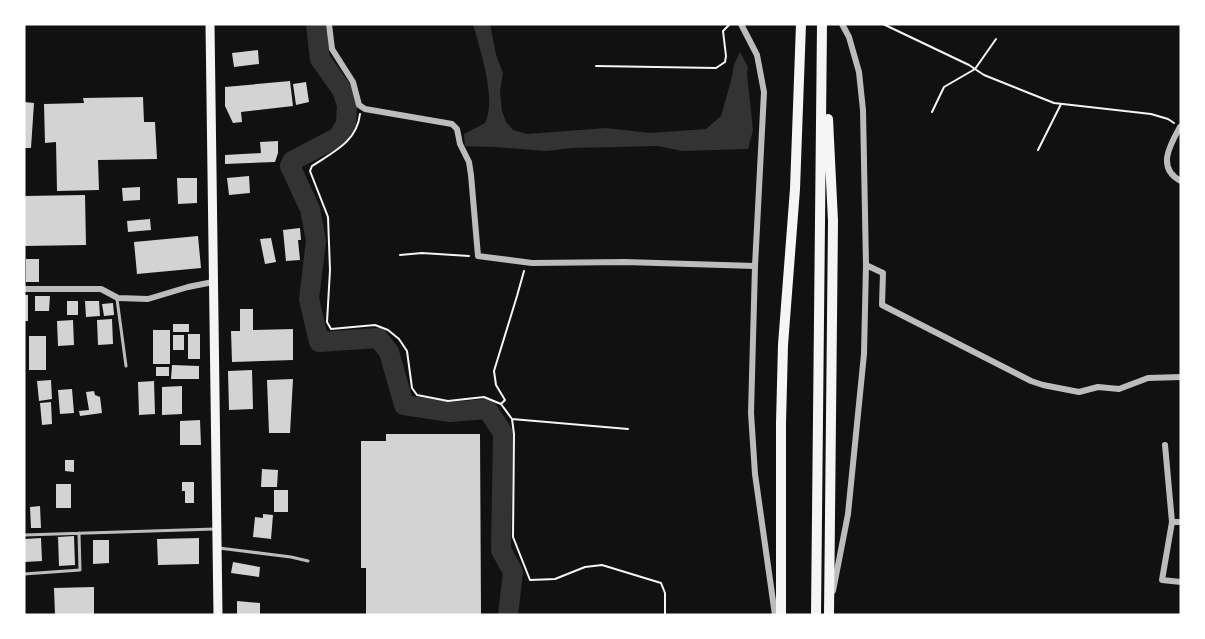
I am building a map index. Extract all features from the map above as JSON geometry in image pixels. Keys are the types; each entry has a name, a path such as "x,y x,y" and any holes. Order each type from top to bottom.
{"highway":[{"path":"210,24 218,615"},
{"path":"781,615 783,345 795,189 801,24"},
{"path":"810,615 816,24"},
{"path":"816,615 822,24"},
{"path":"822,56 833,221 829,614"}],"street":[{"path":"329,24 332,49 353,82 359,105 365,109 452,124 457,129 460,144 469,162 478,256 526,262 755,266"},
{"path":"741,24 757,55 764,92 755,266 751,413 755,474 775,615"},
{"path":"829,614 848,514 864,354 866,265 863,110 859,72 849,37 842,24"},
{"path":"1180,127 1169,148 1167,158 1168,169 1174,177 1181,181"},
{"path":"866,265 883,273 882,305 1031,381 1078,392 1098,387 1119,389 1148,378 1181,377"},
{"path":"24,289 101,289 117,297 148,299 188,286 213,282"},
{"path":"1165,445 1172,522 1162,580 1181,582"},
{"path":"1172,522 1181,522"}],"lane":[{"path":"117,297 126,366"},
{"path":"24,535 216,529"},
{"path":"24,573 80,570 79,533"},
{"path":"217,548 308,561"}],"path":[{"path":"596,66 716,68 725,62 723,31 730,24"},
{"path":"884,24 984,75 1054,103 1150,114 1168,119 1180,127"},
{"path":"932,112 944,87 975,69 996,39"},
{"path":"1038,150 1061,104"},
{"path":"359,105 360,117 346,144 312,166 310,171 328,217 330,270 327,322 331,329 375,325 388,330 399,339 407,351 412,388 417,395 448,401 484,397 501,404 512,419 514,434 513,537 530,580 555,579 585,567 602,565 661,583 665,592 665,615"},
{"path":"400,255 422,253 478,256"},
{"path":"501,404 505,400 496,385 494,371 518,296 526,262"},
{"path":"512,419 628,429"}],"shaded area":[{"path":"473,24 490,24 496,55 503,73 500,91 502,111 506,122 513,130 527,134 606,128 650,133 706,129 721,116 734,65 740,52 748,67 753,130 748,149 682,151 658,146 572,148 546,151 465,146 464,134 485,123 489,101 486,74"}],"building":[{"path":"258,50 259,64 234,67 232,53"},
{"path":"290,81 293,106 241,112 242,122 233,123 225,106 225,87"},
{"path":"306,82 309,102 296,105 293,84"},
{"path":"143,97 144,122 155,122 157,159 98,160 99,190 57,191 56,142 45,143 44,104 84,103 83,98"},
{"path":"24,102 34,103 31,148 24,148"},
{"path":"278,141 275,162 225,164 225,155 261,153 260,142"},
{"path":"249,176 250,193 229,195 227,178"},
{"path":"177,178 197,178 197,203 178,204"},
{"path":"140,187 140,200 123,201 122,188"},
{"path":"85,195 86,245 24,246 24,196"},
{"path":"150,219 151,230 128,232 127,221"},
{"path":"300,228 301,240 298,240 300,260 286,261 283,230"},
{"path":"198,236 201,268 137,274 134,242"},
{"path":"271,238 276,262 265,264 260,239"},
{"path":"26,259 39,259 39,282 26,282"},
{"path":"24,295 28,295 28,321 24,321"},
{"path":"35,296 50,296 49,311 35,311"},
{"path":"67,301 78,301 78,315 67,315"},
{"path":"85,301 99,301 100,316 86,317"},
{"path":"113,303 114,315 104,316 102,304"},
{"path":"240,309 253,309 253,330 293,329 293,360 232,362 231,331 240,331"},
{"path":"112,319 113,344 98,345 97,320"},
{"path":"73,320 74,345 58,346 57,321"},
{"path":"173,324 189,324 189,332 173,332"},
{"path":"153,330 170,330 170,364 153,364"},
{"path":"188,334 200,334 200,359 188,359"},
{"path":"173,335 184,335 184,350 173,350"},
{"path":"29,336 46,336 46,370 29,370"},
{"path":"172,365 199,366 199,379 171,379"},
{"path":"156,367 169,367 169,376 156,376"},
{"path":"252,370 253,409 229,410 228,371"},
{"path":"293,379 290,433 269,433 267,380"},
{"path":"51,380 52,399 39,401 37,381"},
{"path":"154,381 155,414 139,415 138,382"},
{"path":"182,386 182,414 162,415 162,387"},
{"path":"72,389 74,413 60,414 58,390"},
{"path":"94,391 95,395 100,397 102,413 80,416 79,411 89,410 86,392"},
{"path":"51,402 52,424 42,425 40,403"},
{"path":"200,420 201,445 180,445 180,421"},
{"path":"386,434 480,434 481,615 366,615 366,568 361,568 361,441 386,441"},
{"path":"65,460 74,460 74,472 65,471"},
{"path":"262,469 278,470 277,487 261,487"},
{"path":"182,482 194,482 194,503 185,503"},
{"path":"56,484 71,484 71,508 56,508"},
{"path":"274,490 288,490 288,512 274,512"},
{"path":"40,506 41,528 31,528 30,507"},
{"path":"263,514 273,515 271,539 253,537 255,517 263,518"},
{"path":"74,536 75,565 59,566 58,537"},
{"path":"41,538 42,561 25,562 24,539"},
{"path":"199,538 199,564 158,565 157,539"},
{"path":"93,540 109,540 109,563 93,564"},
{"path":"233,562 260,567 259,577 231,573"},
{"path":"94,587 94,615 55,615 54,588"},
{"path":"237,601 260,603 260,615 237,615"}],"waterway":[{"path":"316,24 320,59 342,90 347,105 346,124 338,137 292,161 290,166 310,209 316,241 309,299 319,342 378,338 389,352 404,405 450,412 487,409 503,433 501,550 513,572 508,615"}]}
